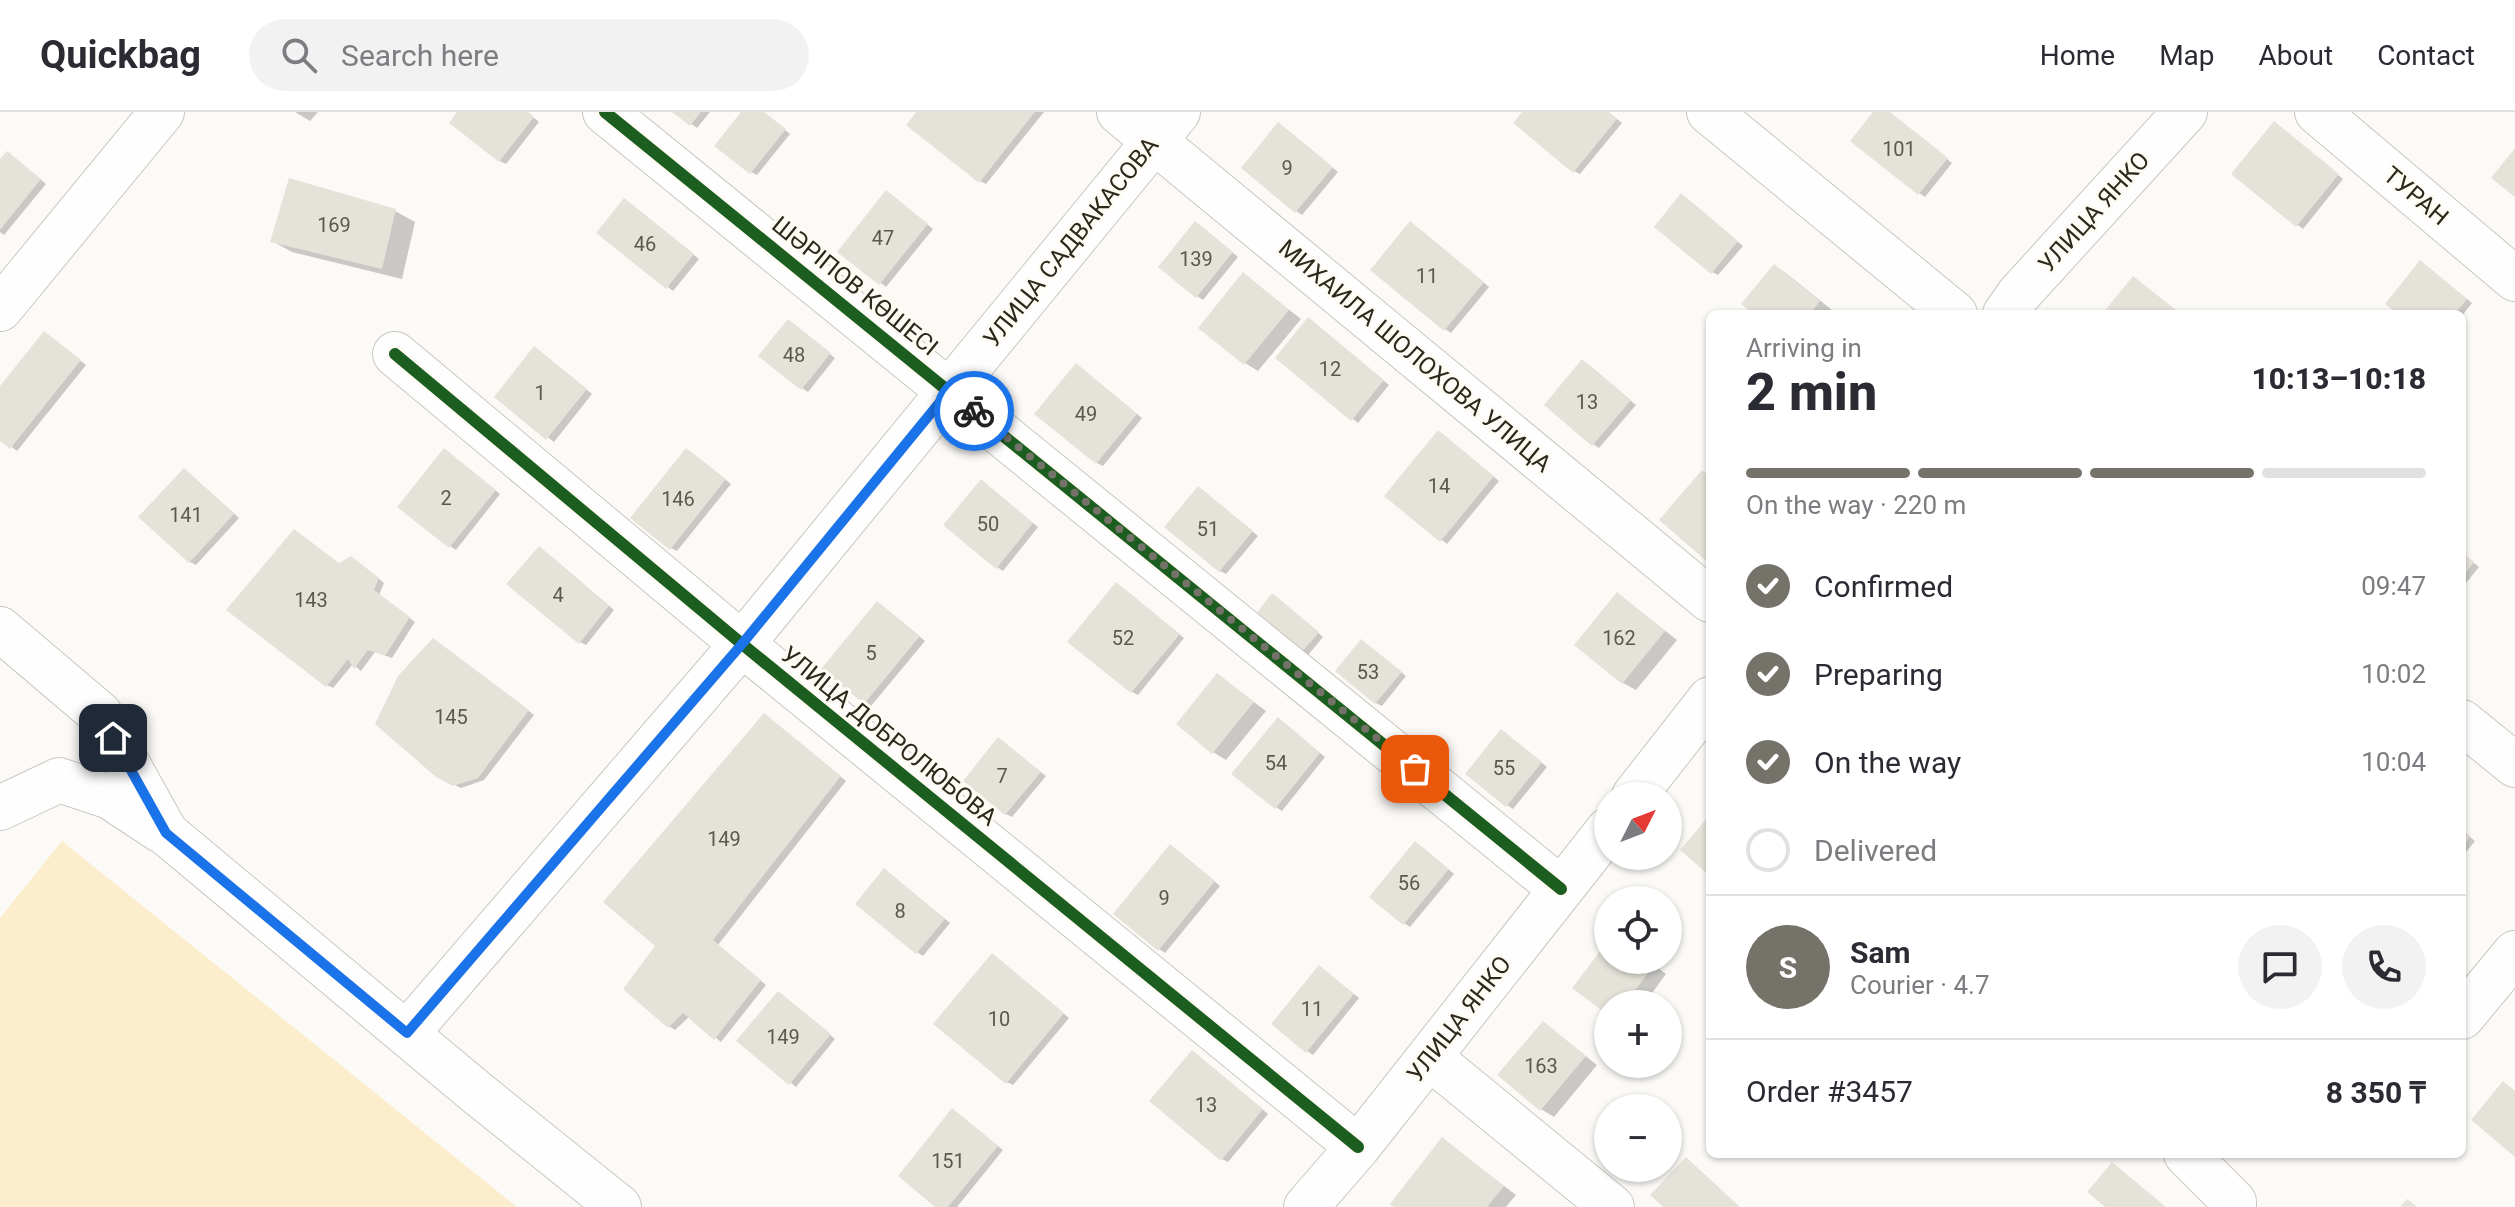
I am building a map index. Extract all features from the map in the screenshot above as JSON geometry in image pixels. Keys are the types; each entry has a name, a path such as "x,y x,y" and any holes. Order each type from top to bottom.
{"street":[{"path":"0,309 162,112"},
{"name":"ШӘРІПОВ КӨШЕСІ","path":"605,112 1561,889"},
{"name":"МИХАИЛА ШОЛОХОВА УЛИЦА","path":"1119,112 1166,126 1706,597"},
{"path":"1709,112 1950,310"},
{"name":"УЛИЦА ЯНКО","path":"2008,310 2185,112"},
{"name":"ТУРАН","path":"2317,112 2515,279"},
{"name":"УЛИЦА САДВАКАСОВА","path":"407,1033 742,644 1166,126"},
{"name":"УЛИЦА ДОБРОЛЮБОВА","path":"395,354 742,644 1358,1147"},
{"path":"0,629 100,714 166,833"},
{"path":"1651,782 1696,746 1706,712"},
{"path":"2466,725 2515,765"},
{"path":"0,808 59,780 110,797 166,833 619,1207"},
{"name":"УЛИЦА ЯНКО","path":"1306,1207 1358,1147 1594,848"},
{"path":"2466,1012 2515,953"},
{"path":"1429,1057 1612,1207"},
{"path":"2190,1158 2234,1202 2234,1207"}],"shaded area":[{"path":"62,841 517,1207 0,1207 0,918"}],"building":[{"path":"457,112 528,112 534,117 499,162 449,123"},
{"path":"672,112 701,112 690,126"},
{"path":"741,112 764,112 786,129 750,174 714,146"},
{"path":"916,112 1035,112 979,183 906,125"},
{"path":"1522,112 1609,112 1617,119 1573,173 1513,123"},
{"path":"1873,112 1890,112 1948,158 1918,195 1850,141"},
{"path":"2274,121 2339,174 2296,227 2231,174"},
{"path":"1278,122 1333,167 1295,213 1241,168"},
{"path":"2515,148 2515,197 2491,178"},
{"path":"7,151 41,179 0,230 0,159"},
{"path":"289,178 396,209 382,269 270,242"},
{"path":"886,190 928,224 879,285 837,252"},
{"path":"1681,193 1738,241 1711,274 1654,227"},
{"path":"624,198 694,254 666,289 596,233"},
{"path":"1195,221 1233,252 1196,298 1158,267"},
{"path":"1410,221 1484,282 1444,331 1370,270"},
{"path":"2420,260 2467,299 2458,310 2392,310 2385,304"},
{"path":"1774,264 1820,301 1813,310 1749,310 1741,304"},
{"path":"1243,272 1289,310 1244,365 1198,328"},
{"path":"2133,276 2176,310 2105,310"},
{"path":"1308,317 1384,380 1351,421 1275,358"},
{"path":"788,319 831,353 801,390 758,356"},
{"path":"44,331 81,360 10,449 0,441 0,386"},
{"path":"534,346 587,389 546,440 494,397"},
{"path":"1582,359 1631,400 1592,446 1544,405"},
{"path":"1076,363 1137,414 1096,464 1034,414"},
{"path":"1438,430 1494,476 1440,542 1384,496"},
{"path":"444,448 496,490 449,548 397,507"},
{"path":"686,448 726,479 670,550 630,518"},
{"path":"184,468 234,514 189,563 138,517"},
{"path":"1702,470 1706,474 1706,561 1659,520"},
{"path":"981,479 1033,523 996,569 943,525"},
{"path":"1198,486 1253,531 1219,572 1164,527"},
{"path":"294,529 339,563 351,556 379,578 374,590 410,617 385,656 368,650 354,669 348,659 326,687 226,610"},
{"path":"539,546 609,606 579,644 506,584"},
{"path":"2466,555 2474,562 2466,573"},
{"path":"1116,582 1180,634 1131,693 1067,642"},
{"path":"1617,592 1665,631 1622,684 1574,645"},
{"path":"1272,593 1319,632 1301,653 1255,615"},
{"path":"877,601 920,636 864,704 821,669"},
{"path":"433,638 529,710 478,778 453,786 436,777 375,724 398,676"},
{"path":"1361,639 1402,672 1375,704 1335,671"},
{"path":"1217,673 1254,702 1212,754 1176,724"},
{"path":"764,713 841,776 713,940 761,980 714,1040 683,1013 668,1028 623,989 655,946 603,902"},
{"path":"1278,717 1320,753 1275,809 1231,774"},
{"path":"1501,729 1542,762 1506,807 1465,774"},
{"path":"998,737 1041,772 1005,815 963,781"},
{"path":"1706,819 1706,873 1682,852 1682,848"},
{"path":"1415,841 1449,869 1403,925 1369,897"},
{"path":"1170,844 1215,881 1158,951 1113,914"},
{"path":"884,868 945,919 916,954 855,904"},
{"path":"992,953 1064,1013 1006,1084 933,1024"},
{"path":"1594,959 1594,974 1647,974 1635,990 1594,990 1594,1004 1572,988"},
{"path":"1319,965 1354,994 1306,1053 1271,1024"},
{"path":"778,991 831,1034 789,1085 736,1041"},
{"path":"1543,1021 1586,1056 1540,1111 1497,1075"},
{"path":"1192,1050 1263,1109 1221,1161 1149,1101"},
{"path":"2503,1081 2515,1091 2515,1157 2471,1120"},
{"path":"952,1108 998,1146 948,1207 935,1207 898,1176"},
{"path":"1442,1137 1504,1186 1487,1207 1394,1207 1390,1204"},
{"path":"1686,1157 1740,1207 1663,1207 1650,1195 1662,1182 1682,1182 1682,1161"},
{"path":"2112,1162 2166,1207 2105,1207 2087,1192"},
{"path":"2407,1199 2417,1207 2400,1207"}],"cycle path":[{"path":"605,112 1561,889"},
{"path":"395,354 742,644 1358,1147"}],"way so far":[{"path":"974,411 1415,769"}],"route":[{"path":"113,738 166,833 407,1033 742,644 949,391 974,411"}]}
